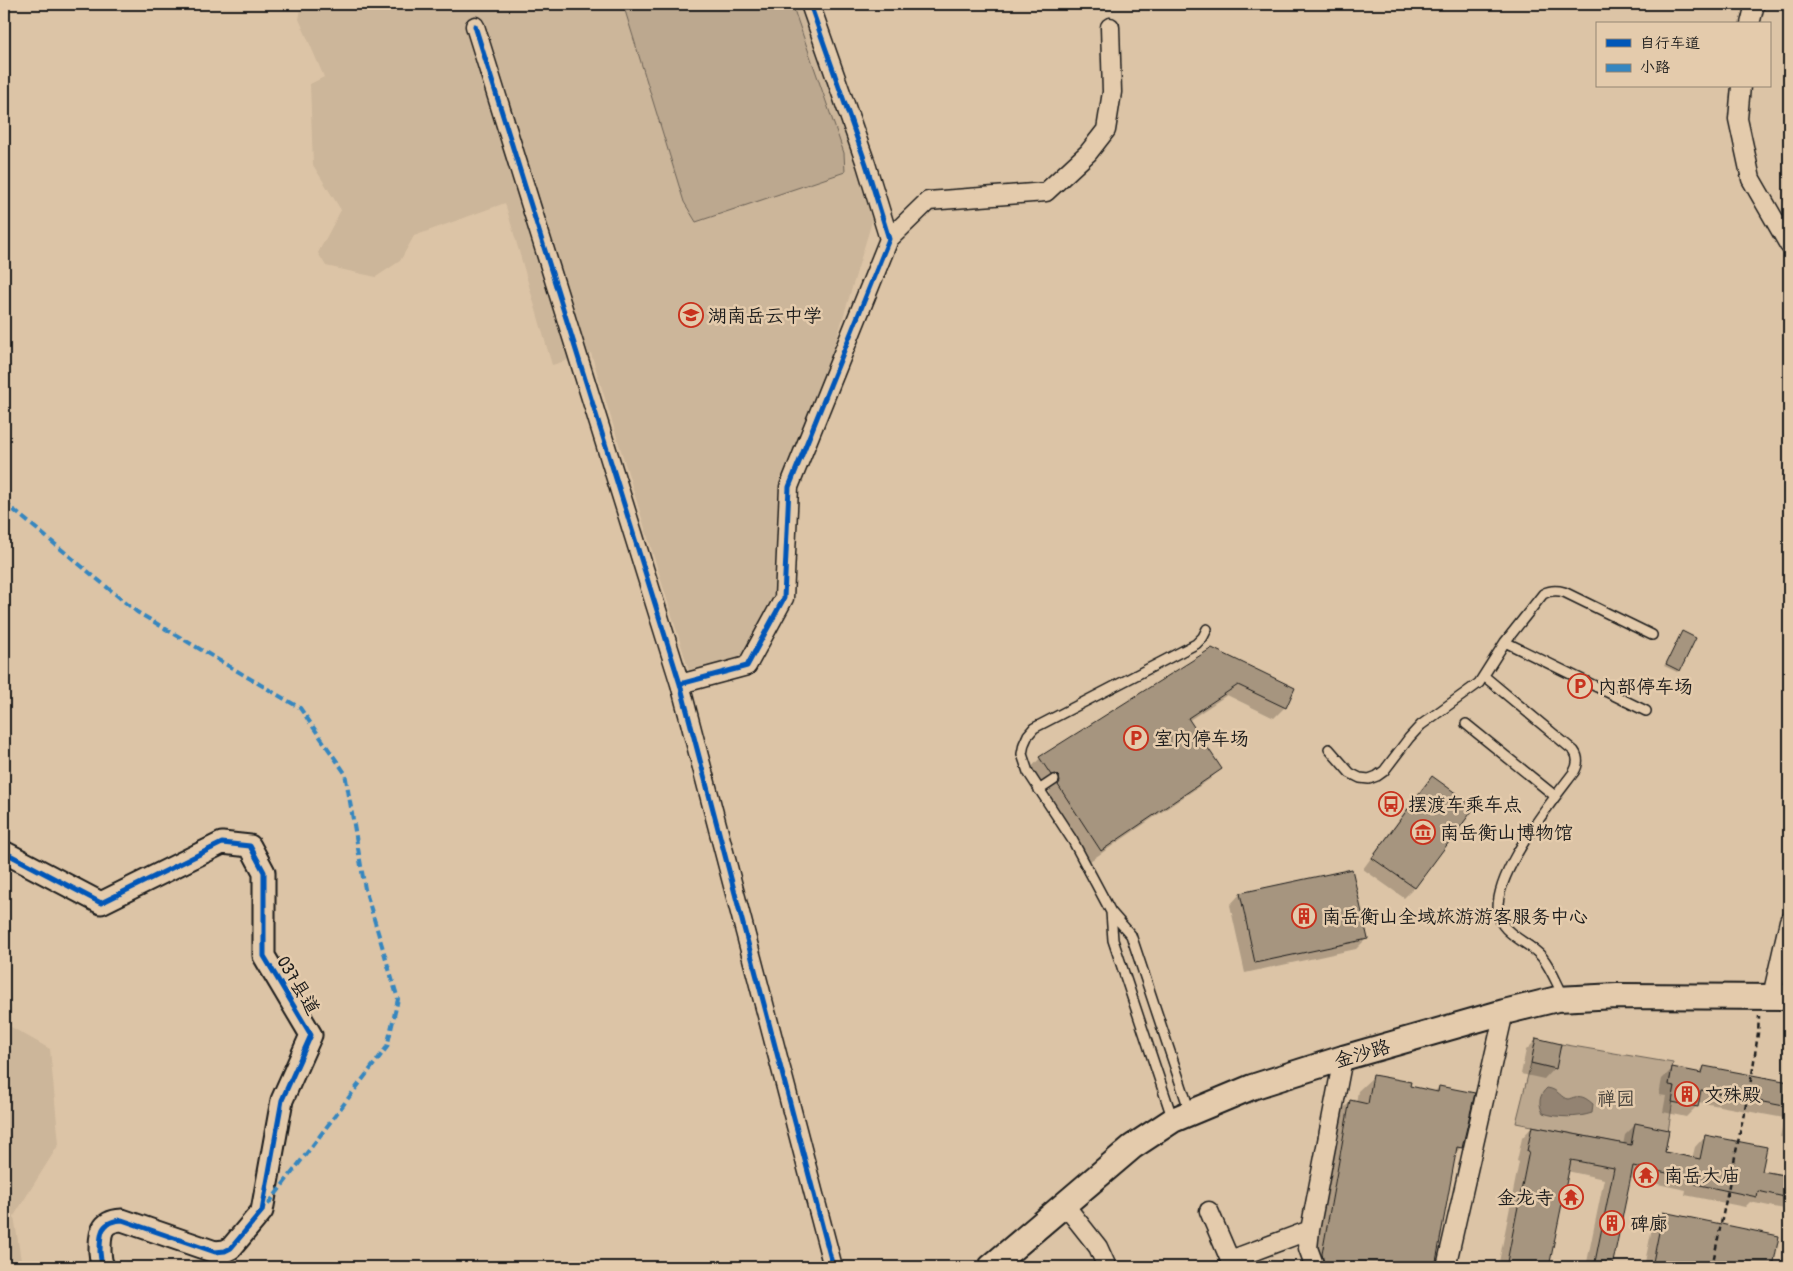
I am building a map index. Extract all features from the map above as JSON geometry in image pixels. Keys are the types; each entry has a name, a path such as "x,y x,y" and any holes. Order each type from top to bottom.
{"main road":[{"name":"金沙路","path":"991,1267 1132,1147 1181,1116 1252,1087 1343,1058 1556,999 1617,996 1774,996"}],"street":[{"path":"810,4 866,164 889,239"},
{"path":"1750,22 1755,4"},
{"path":"475,26 680,684 833,1267"},
{"path":"680,684 747,666 784,598 789,487 889,239 928,200 1046,192 1088,153 1106,130 1112,92 1110,27"},
{"path":"1741,88 1738,119 1751,179 1789,245"},
{"name":"037县道","path":"4,852 102,903 222,844 250,846 264,872 264,956 311,1035 282,1100 262,1210 232,1248 216,1252 122,1220 112,1220 106,1225 100,1235 101,1264 104,1267"},
{"path":"1774,996 1789,921"},
{"path":"1446,1267 1504,1012"},
{"path":"1315,1267 1308,1248 1310,1230 1343,1058"},
{"path":"1064,1204 1098,1247 1106,1267"},
{"path":"1209,1211 1232,1263 1310,1230"}],"lane":[{"path":"1329,749 1350,773 1360,778 1368,779 1384,772 1409,738 1421,726 1479,683 1505,642 1543,594 1553,590 1564,592 1652,636"},
{"path":"1181,1116 1131,935 1111,912 1073,840 1028,772 1022,754 1028,735 1034,728 1196,644 1203,637 1207,629"},
{"path":"1505,642 1646,711"},
{"path":"1484,676 1576,754 1578,761 1576,769 1520,847 1501,891 1497,906 1497,913 1503,926 1542,957 1564,998"},
{"path":"1466,724 1555,796"},
{"path":"1040,790 1054,780"},
{"path":"1111,912 1113,940 1181,1116"}],"path":[{"path":"1712,1267 1752,1075 1758,1033 1774,996"}],"shaded area":[{"name":"湖南岳云中学","path":"302,4 811,4 876,208 802,454 779,483 777,592 739,660 690,674 591,353 552,365 505,203 414,236 400,261 376,277 326,266 318,253 341,210 313,165 310,84 324,77 299,19"},
{"path":"4,1023 50,1049 59,1144 14,1216 22,1267 4,1267"},
{"path":"1547,1088 1554,1090 1566,1099 1585,1098 1593,1104 1592,1113 1568,1117 1543,1113 1540,1100"}],"green space":[{"path":"623,4 792,4 844,153 845,172 696,222 684,202"},
{"name":"禅园","path":"1561,1044 1673,1063 1669,1084 1675,1086 1665,1152 1516,1123 1531,1063 1555,1068"}],"building":[{"path":"1682,631 1696,638 1680,671 1666,664"},
{"name":"室内停车场","path":"1212,648 1295,688 1286,708 1238,685 1188,718 1222,769 1101,851 1058,785 1060,782 1059,777 1056,774 1051,775 1039,757"},
{"name":"南岳衡山博物馆","path":"1432,776 1475,807 1415,888 1372,858"},
{"name":"南岳衡山全域旅游游客服务中心","path":"1352,869 1368,939 1255,963 1240,893"},
{"path":"1536,1038 1561,1044 1556,1069 1531,1063"},
{"path":"1704,1066 1789,1082 1789,1107 1701,1090 1698,1107 1672,1102 1675,1086 1669,1085 1672,1067 1702,1073"},
{"path":"1373,1075 1411,1082 1410,1086 1438,1092 1439,1086 1475,1093 1462,1148 1457,1147 1435,1267 1325,1267 1322,1254 1350,1100 1368,1104"},
{"path":"1635,1123 1669,1130 1665,1152 1700,1159 1705,1135 1767,1147 1762,1171 1789,1176 1789,1198 1758,1191 1757,1197 1695,1184 1696,1179 1633,1166 1612,1267 1594,1267 1614,1168 1571,1160 1549,1267 1506,1267 1529,1151 1527,1151 1532,1126 1631,1145"},
{"path":"1663,1212 1779,1236 1773,1267 1652,1267"}],"marked path":[{"path":"4,502 137,612 300,708 345,773 365,889 398,999 387,1047 266,1207"}],"cycle path":[{"path":"680,684 747,666 784,598 789,487 889,239 866,164 810,4"},
{"path":"475,26 680,684 833,1267"},
{"path":"4,852 101,903 222,843 250,846 264,872 264,956 311,1035 282,1100 262,1211 231,1248 215,1252 122,1220 115,1221 105,1226 101,1234 100,1252 101,1262 104,1267"}],"place":[{"name":"湖南岳云中学","path":"691,315"},
{"name":"内部停车场","path":"1580,686"},
{"name":"室内停车场","path":"1136,738"},
{"name":"摆渡车乘车点","path":"1391,804"},
{"name":"南岳衡山博物馆","path":"1423,832"},
{"name":"南岳衡山全域旅游游客服务中心","path":"1304,916"},
{"name":"文殊殿","path":"1687,1094"},
{"name":"南岳大庙","path":"1646,1175"},
{"name":"金龙寺","path":"1571,1197"},
{"name":"碑廊","path":"1612,1223"}]}
